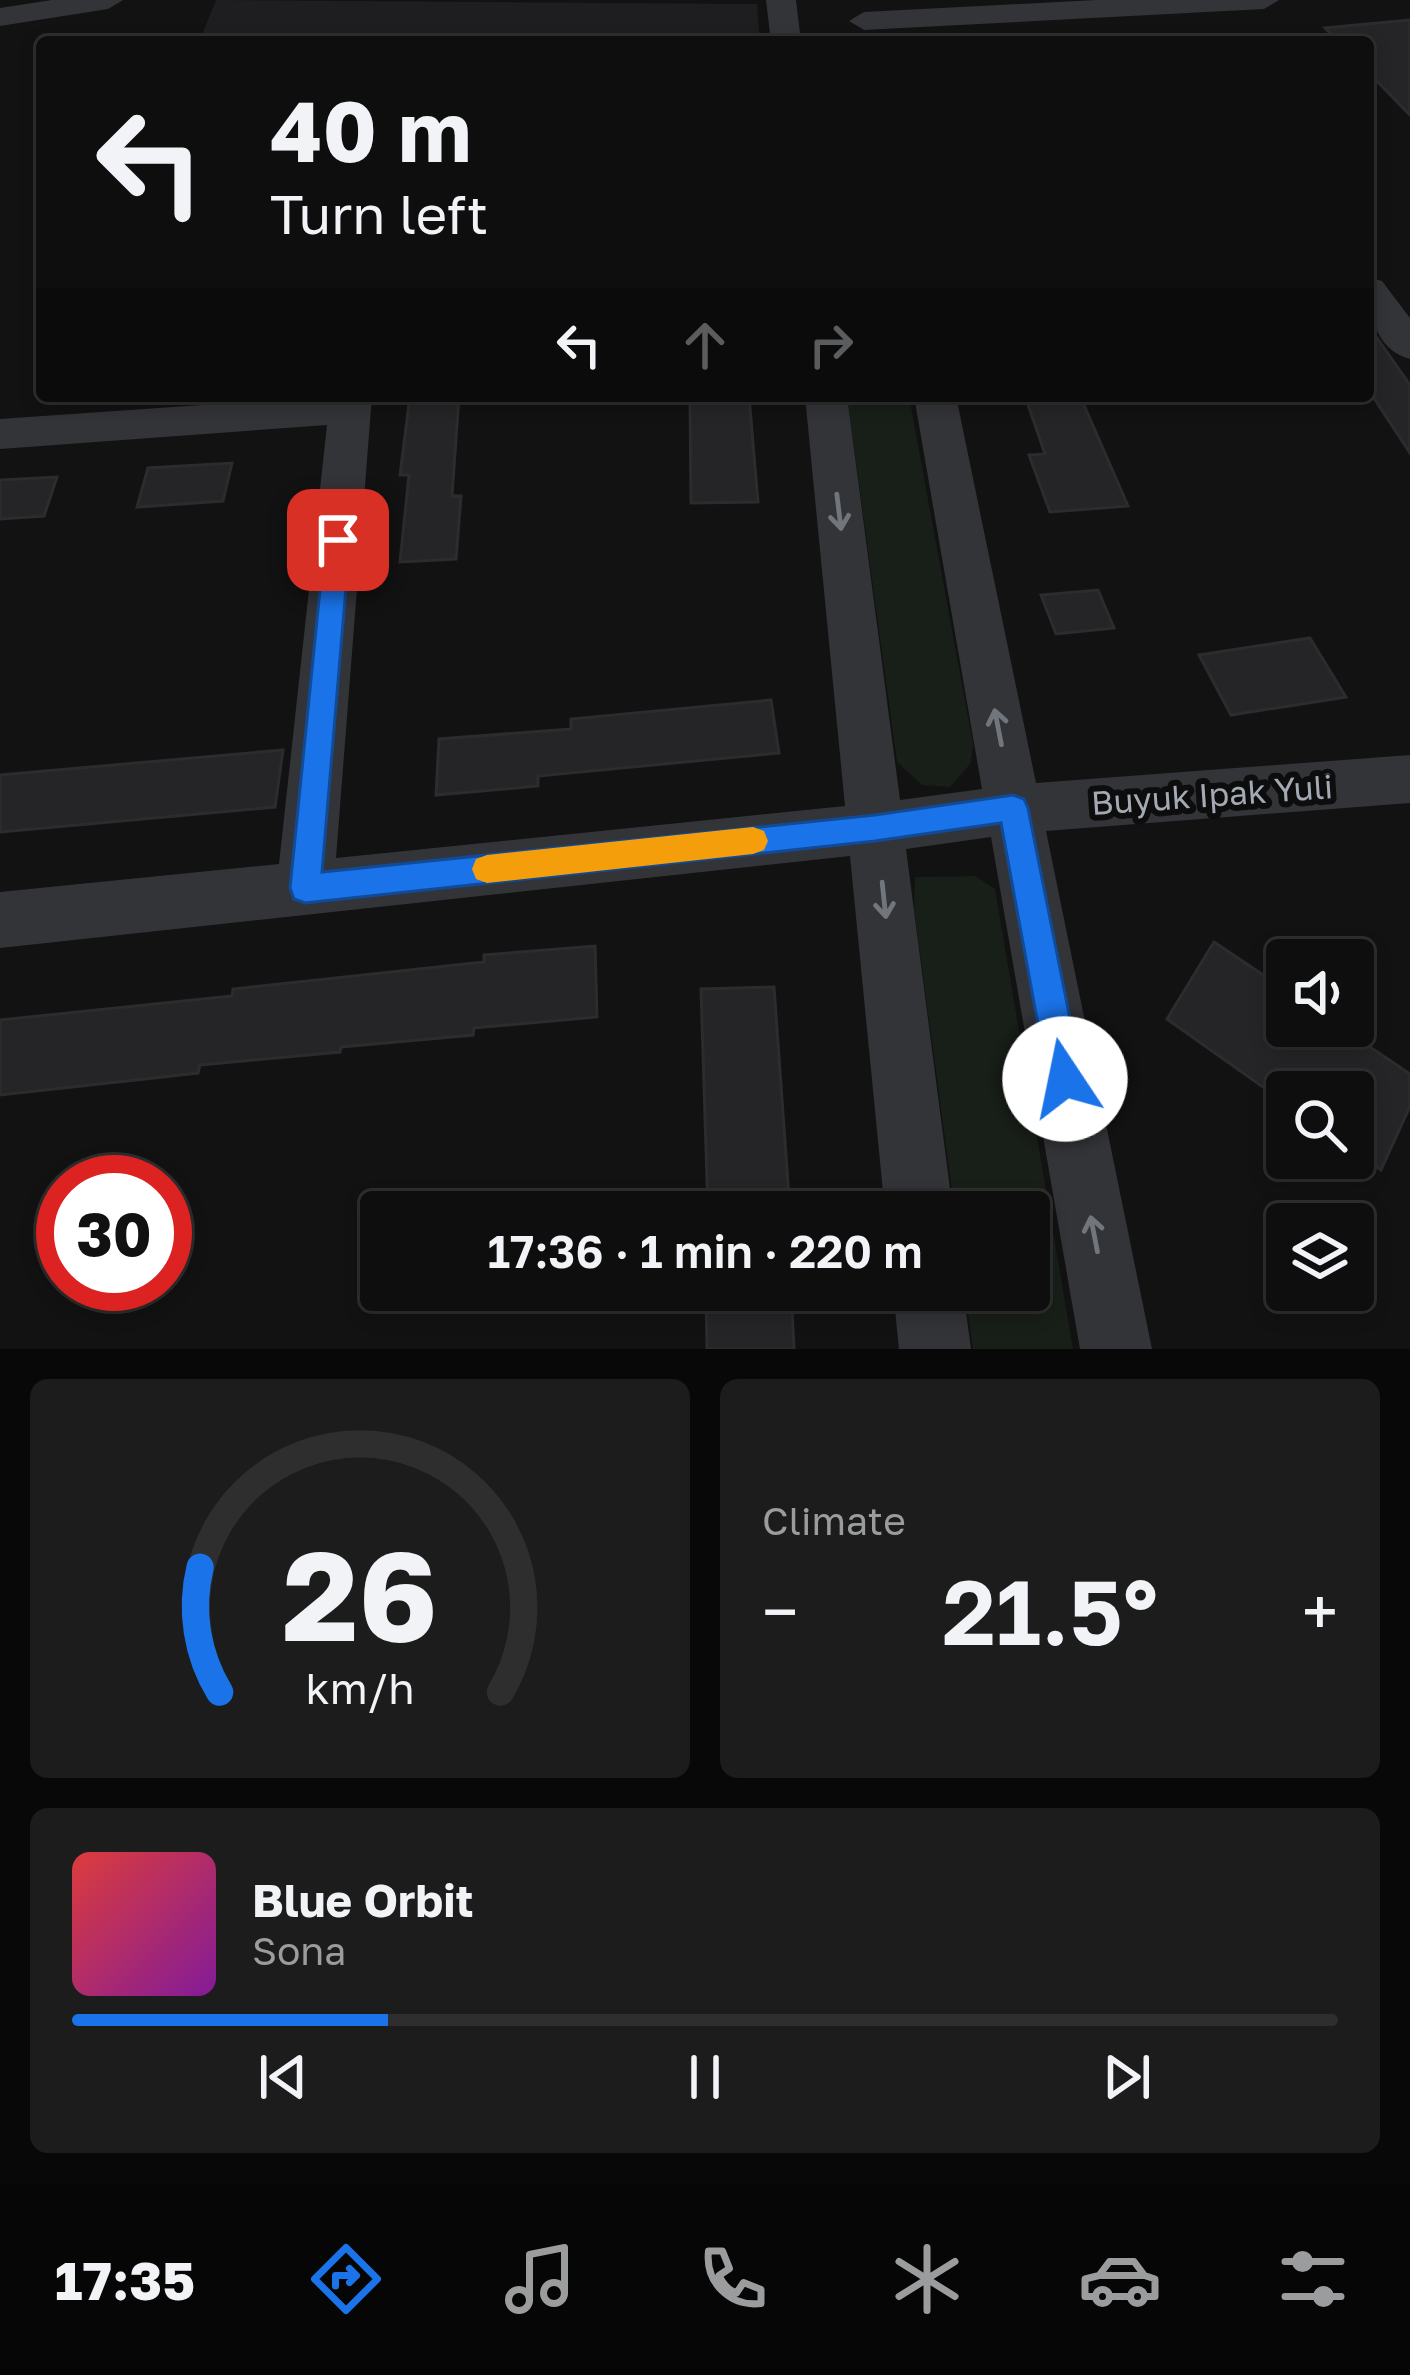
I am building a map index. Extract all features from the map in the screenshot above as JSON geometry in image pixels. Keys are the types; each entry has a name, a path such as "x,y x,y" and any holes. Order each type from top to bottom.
{"street":[{"path":"0,17 108,0"},
{"path":"781,0 785,36"},
{"path":"864,21 1155,2 1264,0"},
{"path":"1155,2 1180,36"},
{"path":"1374,297 1410,346"},
{"path":"827,402 917,1191"},
{"path":"936,402 1116,1349"},
{"path":"0,434 351,403 305,888"},
{"name":"Buyuk Ipak Yuli","path":"0,920 875,828 1013,808 1410,778"},
{"path":"930,1311 934,1349"}],"shaded area":[{"path":"216,0 757,4 760,36 201,36"},
{"path":"848,402 910,402 973,744 971,763 950,787 922,785 897,762"},
{"path":"975,876 995,889 1046,1191 952,1191 914,909 915,877"},
{"path":"1050,1213 1073,1349 973,1349 968,1311 1050,1311"}],"building":[{"path":"1410,20 1410,115 1374,78 1374,36 1333,36 1325,28"},
{"path":"1374,334 1410,385 1410,453 1374,398"},
{"path":"409,402 459,402 452,496 461,496 456,559 400,562 409,475 400,475"},
{"path":"690,402 750,402 758,502 691,503"},
{"path":"1027,402 1083,402 1128,506 1050,512 1029,455 1045,454"},
{"path":"232,463 223,501 137,507 148,468"},
{"path":"57,477 44,516 0,519 0,480"},
{"path":"1098,590 1114,628 1056,634 1041,595"},
{"path":"1310,638 1346,697 1231,715 1199,655"},
{"path":"771,700 779,753 538,776 538,786 436,795 439,739 571,729 571,719"},
{"path":"283,750 275,807 0,832 0,775"},
{"path":"1214,942 1266,977 1266,1047 1370,1047 1410,1074 1410,1106 1381,1170 1374,1165 1374,1071 1266,1071 1266,1089 1167,1019"},
{"path":"595,946 597,1017 474,1028 473,1035 341,1047 340,1052 200,1065 198,1073 0,1095 0,1020 232,996 233,989 484,962 484,955"},
{"path":"774,987 789,1191 707,1191 701,989"},
{"path":"706,1311 792,1311 794,1349 707,1349"}],"slow traffic":[{"path":"487,869 753,841"}],"route":[{"path":"338,540 305,888 875,828 1013,808 1065,1079"}]}
